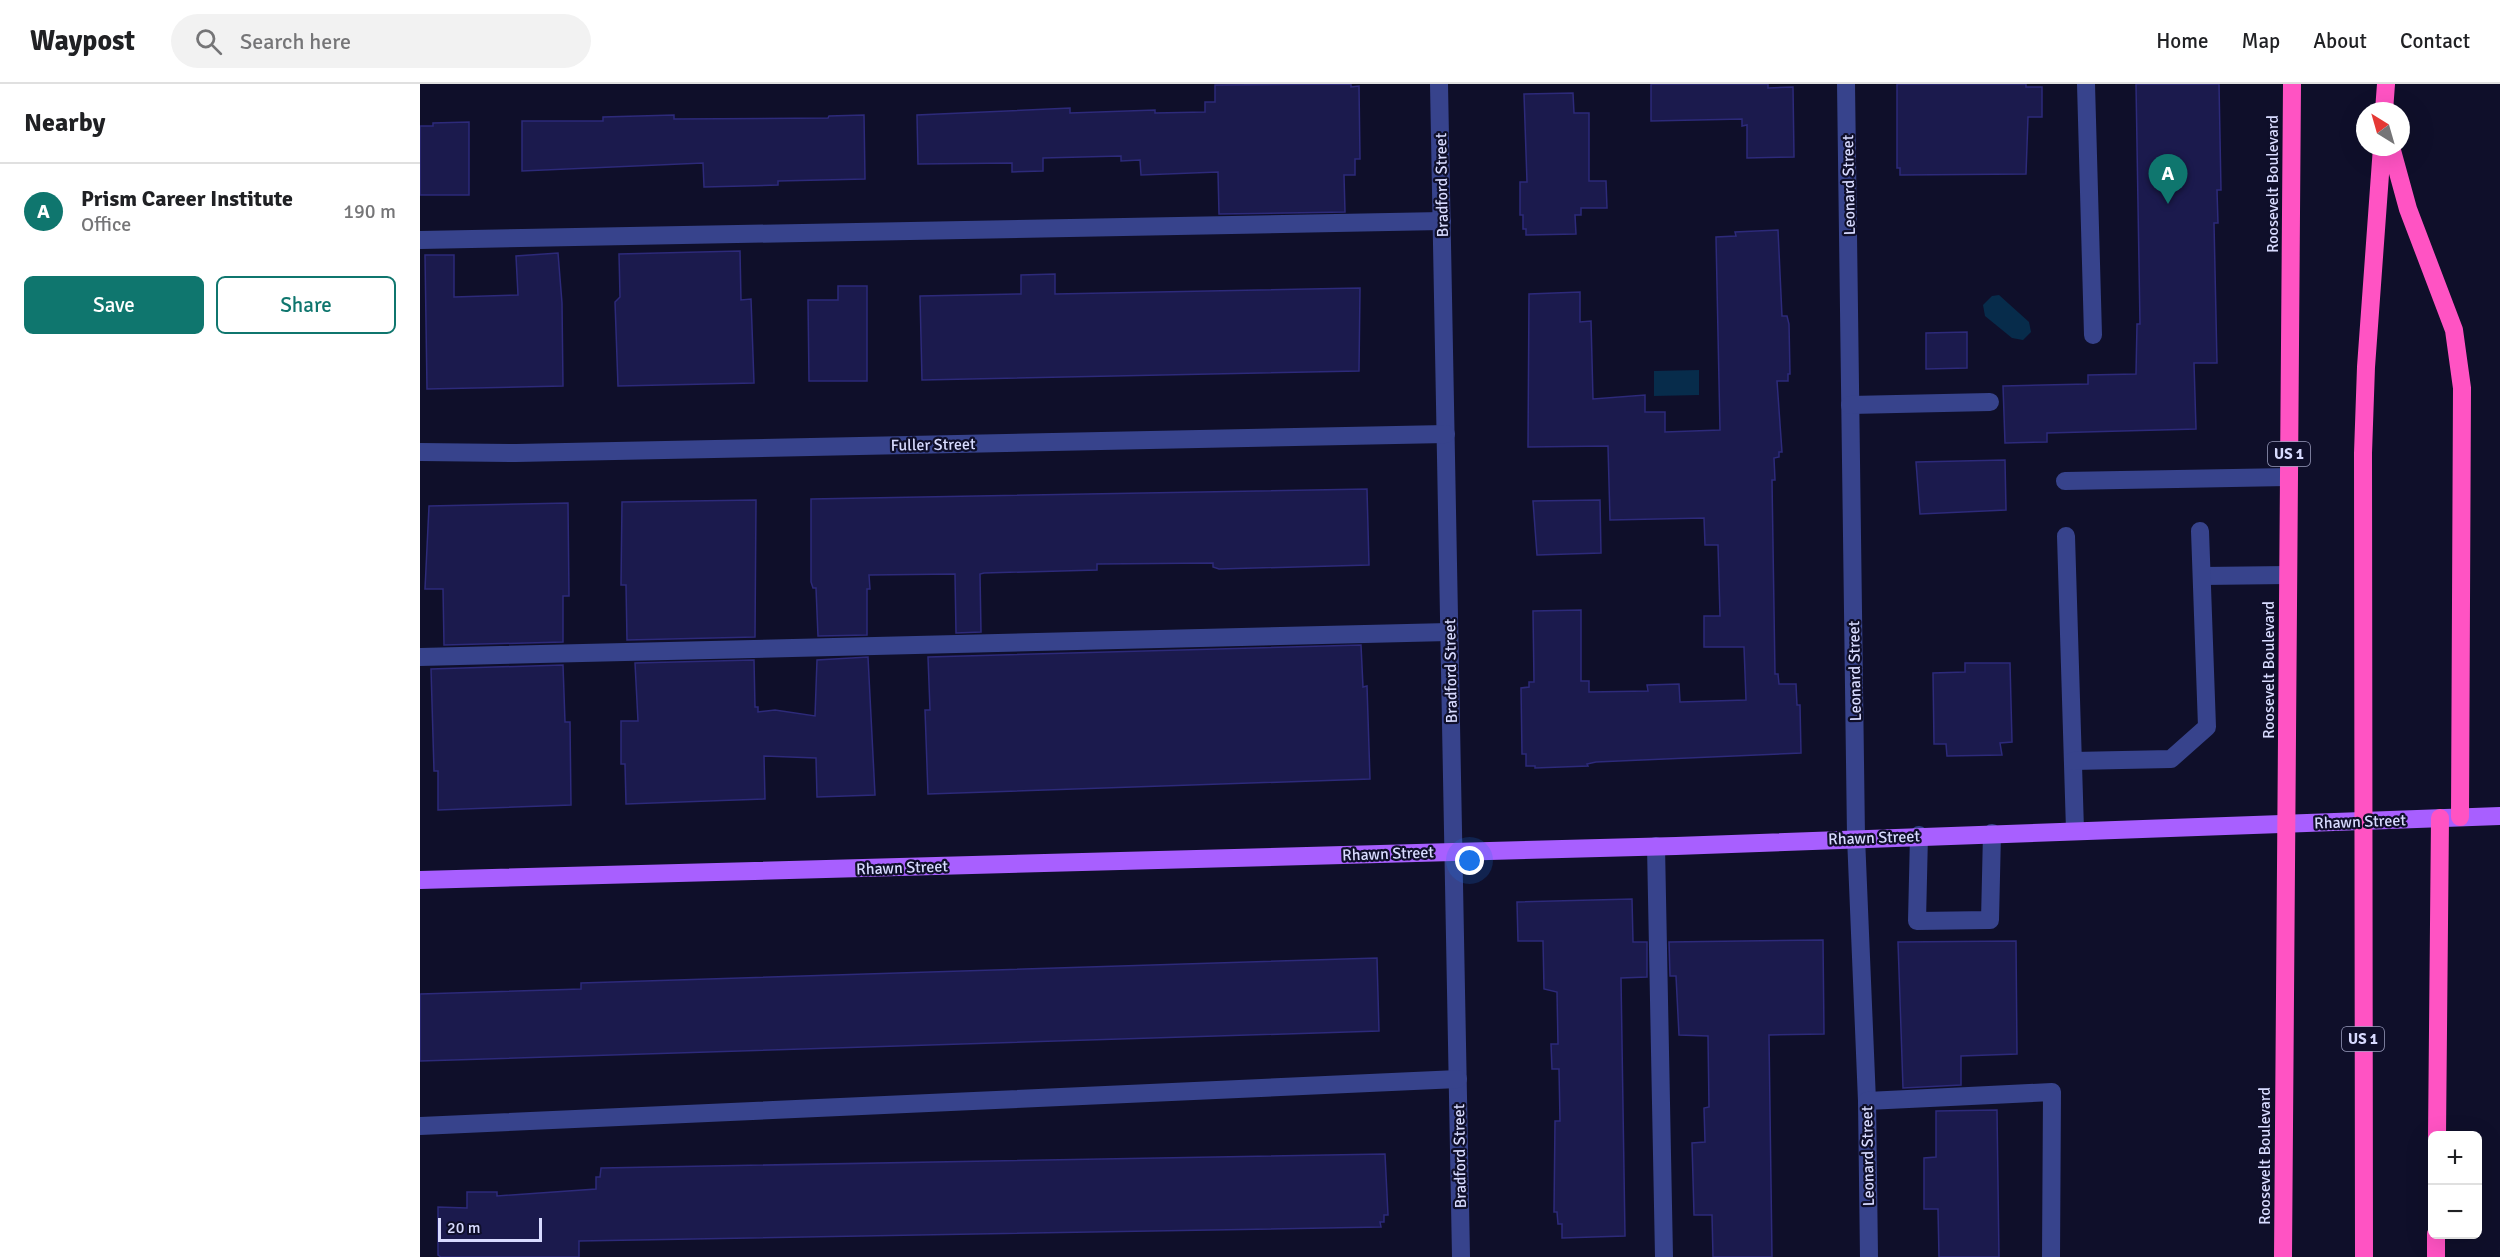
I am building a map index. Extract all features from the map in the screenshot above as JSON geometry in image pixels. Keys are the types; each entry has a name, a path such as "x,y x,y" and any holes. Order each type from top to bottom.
{"highway":[{"name":"Roosevelt Boulevard","path":"2283,1257 2292,84"},
{"name":"US 1","path":"2364,1257 2364,431 2381,156"},
{"path":"2393,156 2408,209 2454,330 2459,358 2462,388 2460,817"},
{"path":"2437,1131 2440,818"},
{"path":"2436,1239 2436,1257"}],"main road":[{"name":"Rhawn Street","path":"420,880 1656,846 1856,837 2500,816"}],"street":[{"name":"Bradford Street","path":"1439,84 1461,1257"},
{"name":"Leonard Street","path":"1846,84 1856,837 1866,1101 1869,1257"},
{"path":"2086,84 2093,335"},
{"path":"420,240 1442,221"},
{"path":"1850,405 1990,402"},
{"name":"Fuller Street","path":"420,452 516,453 1446,434"},
{"path":"2065,481 2289,477"},
{"path":"2073,761 2171,759 2207,727 2200,531"},
{"path":"2066,536 2075,830"},
{"path":"2202,576 2288,575"},
{"path":"420,657 1449,632"},
{"path":"1919,835 1917,921 1990,920 1992,833"},
{"path":"1656,846 1664,1257"},
{"path":"420,1126 1458,1079"},
{"path":"1866,1101 2052,1092 2051,1257"}],"water":[{"path":"1999,295 2029,322 2031,332 2023,340 2012,338 1985,316 1983,305 1992,296"},
{"path":"1699,370 1699,395 1654,396 1654,371"}],"building":[{"path":"1351,84 1351,87 1359,86 1360,159 1355,159 1355,175 1344,175 1345,212 1219,214 1218,172 1141,175 1140,160 1121,161 1121,156 1043,158 1043,171 1012,172 1012,163 918,164 917,115 1070,108 1070,113 1155,110 1155,113 1205,112 1205,102 1215,102 1215,85"},
{"path":"1651,84 1768,84 1768,88 1793,87 1794,157 1747,158 1747,125 1742,126 1742,119 1651,121"},
{"path":"1897,84 2026,84 2026,87 2042,87 2042,117 2028,117 2026,174 1900,175 1900,168 1897,168"},
{"path":"2136,84 2219,84 2221,190 2217,190 2218,223 2214,223 2217,363 2194,363 2196,429 2047,433 2047,442 2005,443 2003,386 2088,384 2088,375 2136,374 2137,324 2140,324"},
{"path":"1573,93 1574,113 1589,113 1589,181 1606,181 1607,208 1581,208 1581,215 1575,215 1576,234 1526,235 1526,229 1523,229 1523,215 1520,215 1520,182 1527,182 1524,94"},
{"path":"674,115 674,119 828,118 829,116 864,115 865,179 778,181 778,185 704,187 703,163 522,171 522,121 603,121 603,117"},
{"path":"469,122 469,195 420,195 420,126 433,126 433,123"},
{"path":"1778,230 1782,316 1787,316 1789,324 1790,374 1788,374 1788,381 1777,381 1782,452 1779,452 1779,457 1774,458 1775,480 1772,480 1775,674 1778,674 1779,684 1796,684 1797,705 1800,705 1801,753 1596,762 1587,764 1588,766 1535,768 1535,766 1526,766 1526,754 1522,754 1521,688 1529,687 1529,682 1534,682 1533,611 1581,610 1581,681 1589,681 1589,692 1648,691 1647,685 1679,684 1680,702 1746,700 1744,647 1704,647 1704,616 1720,616 1718,545 1705,545 1704,518 1610,520 1608,446 1528,447 1529,294 1580,292 1580,322 1591,321 1593,399 1645,395 1645,412 1665,412 1665,432 1720,430 1716,237 1736,236 1735,232"},
{"path":"740,251 741,300 751,299 754,383 618,386 615,302 620,297 619,254"},
{"path":"558,253 562,303 563,386 427,389 425,255 454,255 454,297 518,295 516,256"},
{"path":"1055,274 1055,294 1360,288 1359,371 922,380 920,296 1021,294 1021,275"},
{"path":"838,286 867,286 867,381 809,381 808,300 838,300"},
{"path":"1967,332 1967,368 1926,369 1926,333"},
{"path":"2005,460 2006,510 1920,514 1916,462"},
{"path":"1367,489 1369,565 1219,569 1213,567 1213,563 1097,564 1097,570 984,573 980,574 981,632 956,633 955,574 869,575 867,635 818,636 816,588 813,588 811,582 811,499"},
{"path":"756,500 755,637 627,640 626,585 621,585 622,502"},
{"path":"1600,500 1601,553 1537,555 1533,501"},
{"path":"568,503 569,596 563,596 563,642 444,645 443,589 425,589 429,506"},
{"path":"1361,645 1363,687 1367,686 1370,779 928,794 925,710 930,710 928,657"},
{"path":"868,657 875,795 817,797 816,758 764,756 765,799 626,804 625,764 621,764 621,721 638,721 635,663 754,660 755,707 758,707 758,712 775,710 815,716 817,660"},
{"path":"1965,663 2010,663 2012,742 2000,743 2002,755 1947,756 1946,744 1934,744 1933,673 1965,672"},
{"path":"563,665 565,722 570,722 571,805 438,810 438,771 434,771 431,669"},
{"path":"1632,899 1633,942 1647,942 1647,977 1621,978 1625,1236 1562,1238 1562,1224 1558,1224 1557,1212 1554,1212 1555,1121 1560,1121 1559,1069 1552,1069 1551,1044 1558,1044 1557,992 1544,989 1543,941 1518,941 1517,902"},
{"path":"1823,940 1824,1034 1769,1035 1772,1257 1713,1257 1712,1215 1694,1215 1692,1143 1705,1142 1704,1108 1709,1107 1708,1036 1679,1035 1676,976 1670,976 1669,942"},
{"path":"2016,941 2017,1054 1961,1056 1961,1085 1903,1088 1898,942"},
{"path":"1377,958 1379,1031 420,1061 420,994 581,989 581,983"},
{"path":"1997,1110 1999,1257 1939,1257 1938,1209 1924,1209 1924,1158 1936,1157 1936,1111"},
{"path":"1385,1154 1388,1215 1384,1215 1384,1222 1380,1222 1381,1227 579,1241 579,1257 441,1257 438,1255 438,1207 467,1208 467,1192 497,1192 497,1196 596,1189 596,1177 600,1177 601,1168"}],"place":[{"name":"Prism Career Institute","path":"2168,204"}]}
